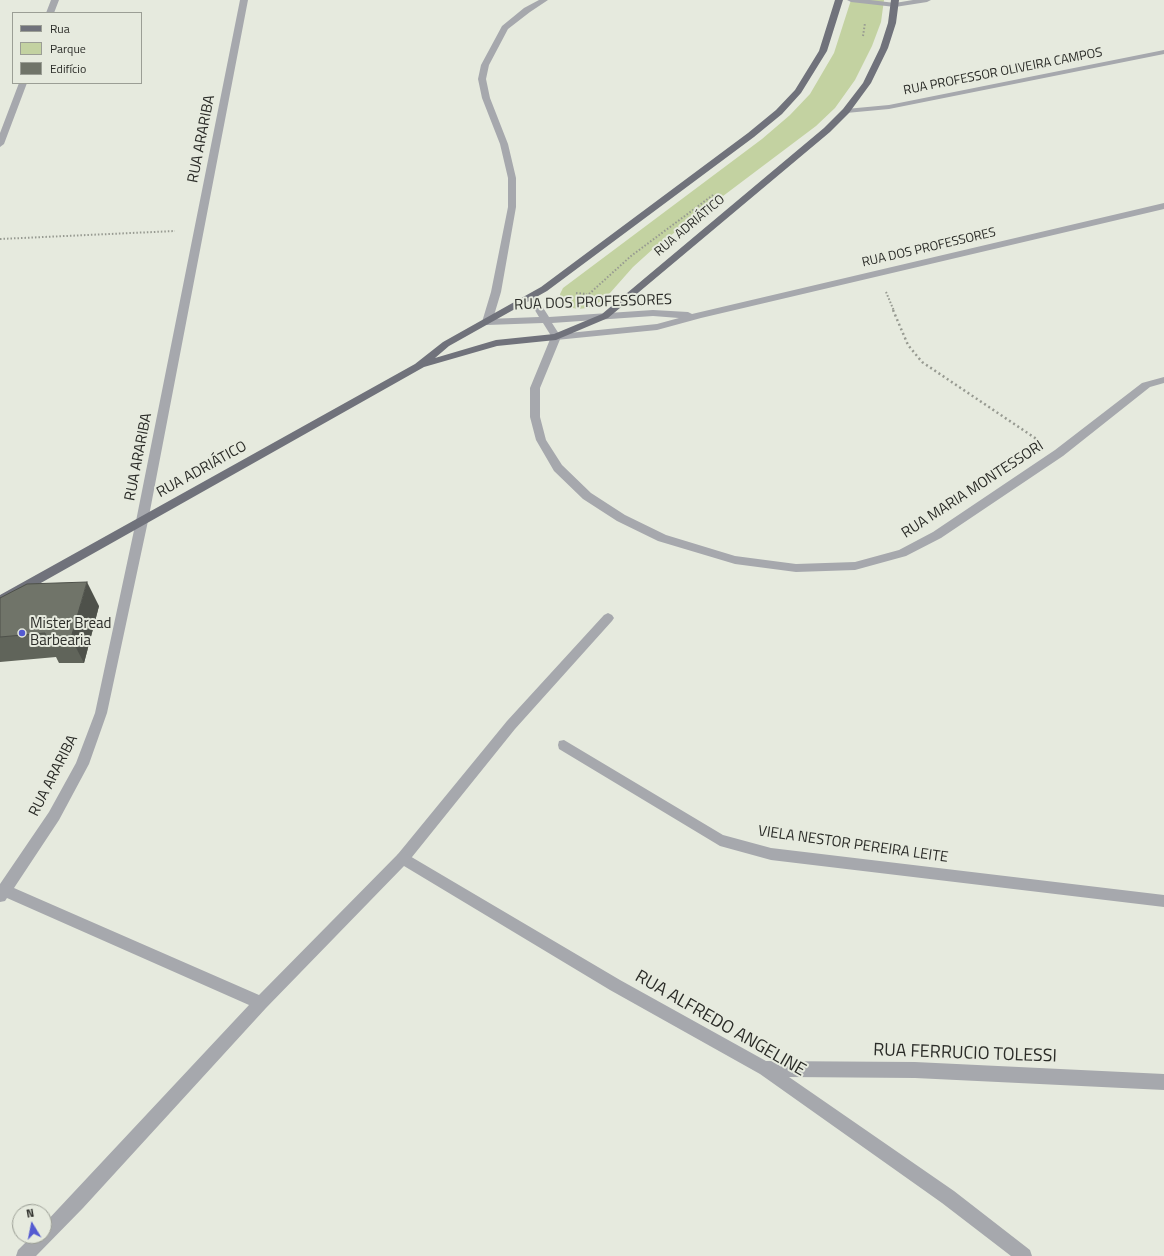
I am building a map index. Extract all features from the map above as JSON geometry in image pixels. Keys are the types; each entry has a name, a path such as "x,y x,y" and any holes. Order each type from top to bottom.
{"main road":[{"name":"RUA ADRIÁTICO","path":"0,602 419,366 446,344 544,289 752,135 779,112 798,91 823,51 839,0"},
{"name":"RUA ADRIÁTICO","path":"419,366 496,343 556,337 605,316 827,130 846,111 867,83 884,48 892,23 895,2"}],"street":[{"path":"50,12 55,0"},
{"name":"RUA ARARIBA","path":"2,893 54,816 82,764 98,720 142,521 244,0"},
{"path":"487,322 496,292 512,207 512,178 504,144 486,98 482,79 485,65 505,28 527,10 544,0"},
{"path":"852,0 895,2 927,0"},
{"name":"RUA PROFESSOR OLIVEIRA CAMPOS","path":"846,111 889,107 1164,52"},
{"path":"0,144 23,84"},
{"name":"RUA DOS PROFESSORES","path":"556,337 658,327 699,315 1164,206"},
{"path":"532,297 556,337"},
{"name":"RUA DOS PROFESSORES","path":"487,322 653,313 699,315"},
{"name":"RUA MARIA MONTESSORI","path":"556,337 535,388 535,417 541,440 558,468 586,496 621,518 662,538 735,560 796,568 855,566 902,553 937,535 1059,453 1146,385 1164,380"},
{"path":"52,1228 261,1003 403,858 511,725 608,618"},
{"name":"VIELA NESTOR PEREIRA LEITE","path":"564,745 720,840 771,854 1164,901"},
{"name":"RUA ALFREDO ANGELINE","path":"403,858 615,985 765,1069 948,1197 1024,1256"},
{"path":"2,893 261,1003"},
{"name":"RUA FERRUCIO TOLESSI","path":"765,1069 915,1070 1164,1082"},
{"path":"24,1256 36,1244"}],"path":[{"path":"0,239 200,230"},
{"path":"878,273 908,345 922,362 958,385 1009,422 1059,453"},
{"path":"544,289 625,299"}],"green space":[{"path":"851,0 884,0 881,22 872,46 855,80 835,108 816,126 654,248 633,267 610,293 598,303 588,308 578,309 568,307 561,301 560,294 563,288 762,139 790,115 810,94 834,53"}],"building":[{"path":"87,582 71,638 46,639 45,633 0,637 0,598 27,584"}],"place":[{"name":"Mister Bread Barbearia","path":"22,633"}]}
